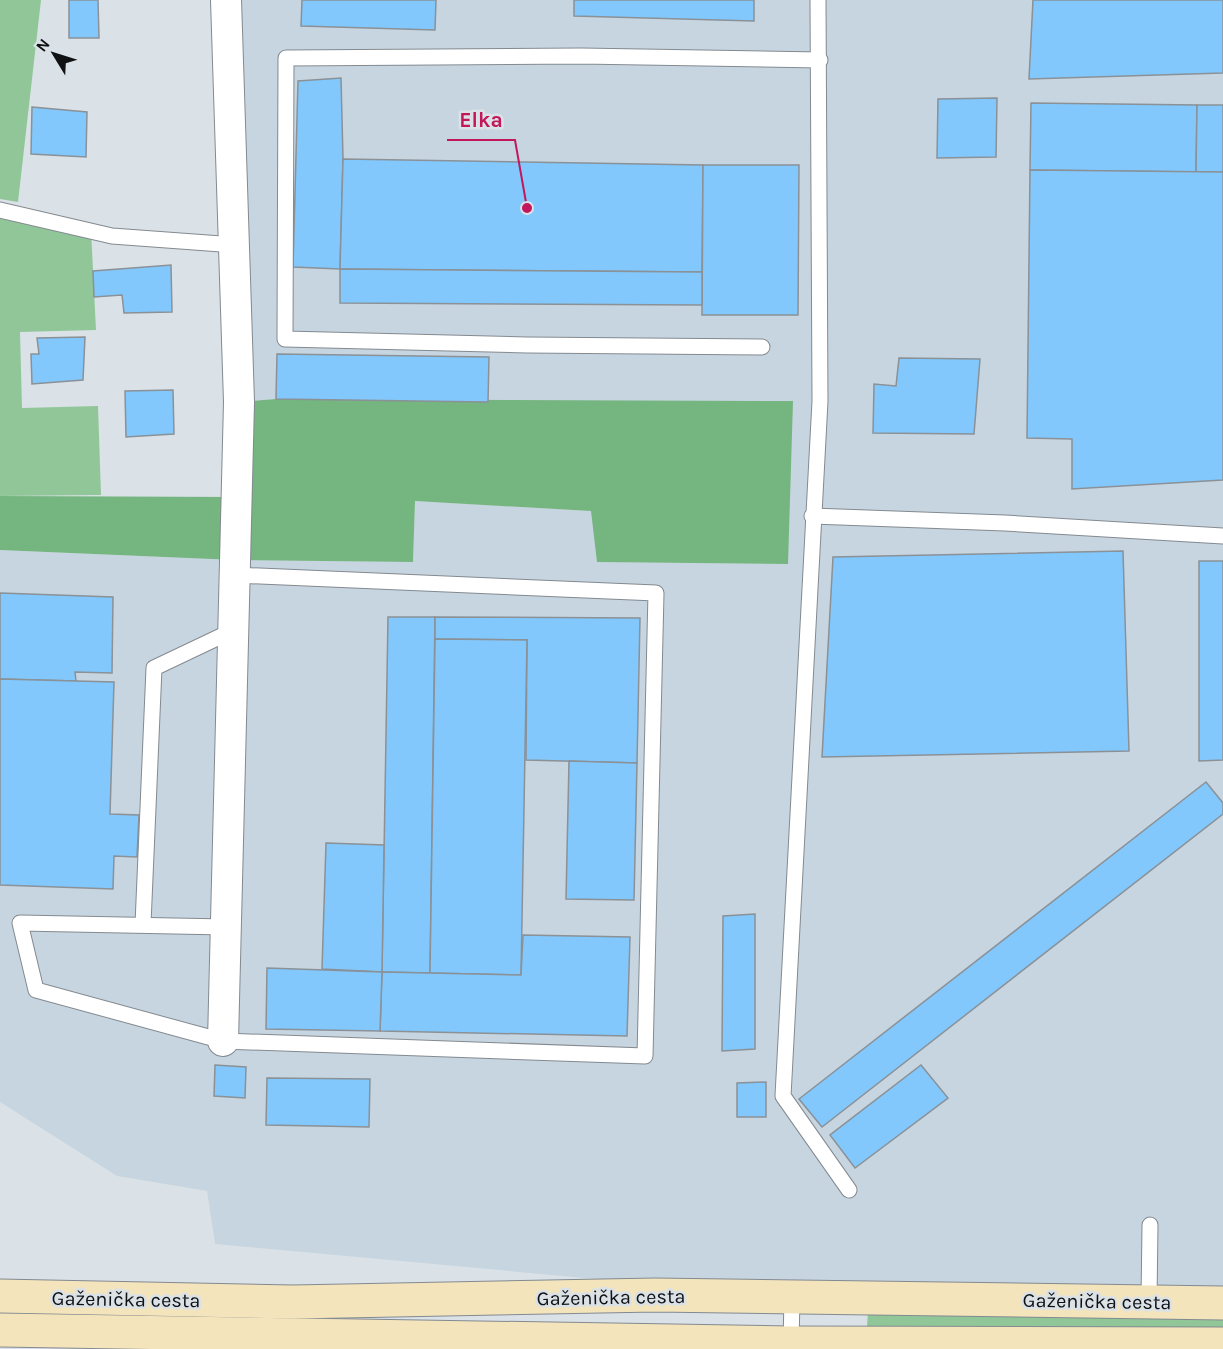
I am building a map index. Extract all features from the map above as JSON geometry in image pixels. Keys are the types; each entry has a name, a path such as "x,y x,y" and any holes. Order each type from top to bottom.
{"main road":[{"name":"Gaženička cesta","path":"0,1296 293,1302 655,1295 1223,1303"},
{"name":"Gaženička cesta","path":"0,1330 261,1341 790,1346 1223,1344"}],"street":[{"path":"223,1041 239,402 226,0"}],"lane":[{"path":"818,0 820,401 812,516 783,1096 849,1190"},
{"path":"762,347 527,345 285,339 286,58 581,56 820,60"},
{"path":"0,210 112,236 234,245"},
{"path":"812,516 1005,522 1223,536"},
{"path":"226,927 20,923 36,990 223,1041 645,1056 656,593 235,575"},
{"path":"143,924 154,668 234,630"},
{"path":"1149,1301 1150,1225"},
{"path":"790,1346 792,1297"}],"shaded area":[{"path":"226,0 1223,0 1223,1303 792,1297 215,1244 207,1191 117,1176 0,1102 0,550 235,560 413,562 415,501 592,511 597,562 787,564 488,402 276,399 239,402"}],"green space":[{"path":"0,0 41,0 18,202 0,199"},
{"path":"0,210 91,230 96,330 20,332 22,408 98,406 101,495 0,496"},
{"path":"276,399 793,401 788,564 597,562 591,511 415,501 413,562 235,560 0,550 0,496 237,497 239,402"},
{"path":"868,1311 1223,1320 1223,1331 867,1327"}],"building":[{"path":"69,0 98,0 99,38 69,38"},
{"path":"302,0 436,0 435,30 301,26"},
{"path":"574,0 754,0 754,21 574,16"},
{"path":"1033,0 1223,0 1223,73 1029,79"},
{"path":"341,78 343,159 340,269 293,267 298,81"},
{"path":"997,98 996,157 937,158 938,99"},
{"path":"1031,103 1197,105 1196,172 1030,170"},
{"path":"1197,105 1223,105 1223,172 1196,172"},
{"path":"32,107 87,112 86,157 31,154"},
{"path":"343,159 703,165 702,272 340,269"},
{"path":"703,165 799,165 798,315 702,315"},
{"path":"1030,170 1223,172 1223,480 1072,489 1072,439 1027,438"},
{"path":"171,265 172,312 124,313 122,295 94,297 93,271"},
{"path":"340,269 702,272 702,305 340,303"},
{"path":"85,337 83,380 32,384 31,354 39,354 37,338"},
{"path":"277,354 489,357 488,402 276,399"},
{"path":"899,358 980,359 974,434 873,433 874,384 896,386"},
{"path":"173,390 174,434 126,437 125,391"},
{"path":"1123,551 1129,751 822,757 833,557"},
{"path":"1199,561 1223,561 1223,760 1199,761"},
{"path":"0,593 113,597 112,673 75,672 76,681 0,679"},
{"path":"388,617 435,617 430,973 382,972"},
{"path":"435,617 640,618 637,763 526,760 527,640 435,639"},
{"path":"435,639 527,640 521,975 430,973"},
{"path":"0,679 114,682 110,814 139,815 137,857 114,856 113,889 0,885"},
{"path":"569,761 637,763 634,900 566,899"},
{"path":"1206,782 1223,803 1223,814 822,1127 799,1099"},
{"path":"326,843 384,845 382,972 322,969"},
{"path":"755,914 755,1049 722,1051 723,916"},
{"path":"523,935 630,937 627,1036 380,1031 382,972 521,975"},
{"path":"267,968 382,972 380,1031 266,1029"},
{"path":"215,1065 246,1067 245,1098 214,1096"},
{"path":"921,1065 948,1098 855,1168 830,1135"},
{"path":"267,1078 370,1079 369,1127 266,1125"},
{"path":"766,1082 766,1117 737,1117 737,1083"}],"place":[{"name":"Elka","path":"527,208"}]}
